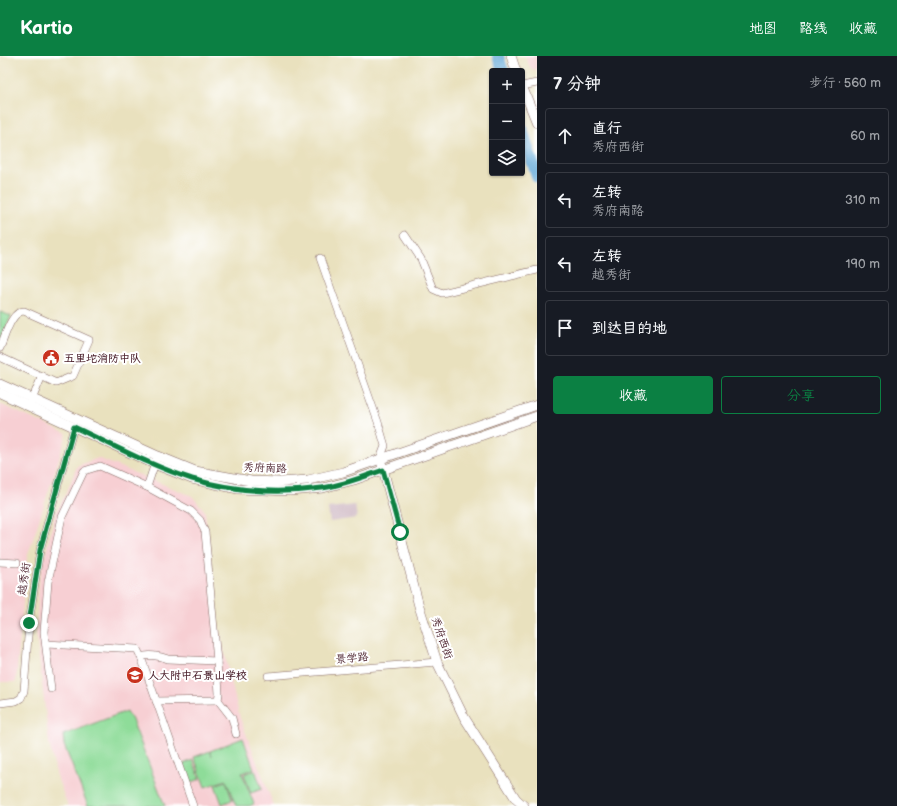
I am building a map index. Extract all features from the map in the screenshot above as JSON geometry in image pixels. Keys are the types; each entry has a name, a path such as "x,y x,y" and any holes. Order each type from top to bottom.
{"street":[{"path":"511,56 515,68"},
{"path":"525,85 537,83"},
{"path":"525,94 537,124"},
{"path":"405,235 421,260 433,289 442,293 536,270"},
{"path":"320,258 378,422 385,446 380,459"},
{"path":"0,348 14,316 20,311 24,311 89,340 73,376 56,382 0,357"},
{"path":"30,402 42,376"},
{"name":"秀府南路","path":"0,384 74,427 156,460 195,472 251,481 280,482 308,480 344,472 537,405"},
{"name":"秀府南路","path":"0,393 30,402 156,460 192,479 238,489 290,491 323,488 354,480 537,416"},
{"name":"越秀街","path":"0,703 21,698 24,691 29,623 40,550 74,427"},
{"name":"秀府西街","path":"380,459 419,606 437,662 467,723 516,799 524,806"},
{"path":"147,487 156,460"},
{"path":"51,688 44,632 48,582 60,524 84,471 100,466 147,487 191,511 200,520 205,532 217,661 218,700"},
{"path":"0,562 17,563"},
{"path":"46,644 137,649 193,806"},
{"path":"141,657 217,661"},
{"name":"景学路","path":"268,676 437,662"},
{"path":"156,701 218,700 232,718 236,734"}],"shaded area":[{"path":"525,56 537,56 537,70 531,69"},
{"path":"0,404 67,434 27,558 16,682 0,682"},
{"name":"人大附中石景山学校","path":"98,458 192,496 205,511 216,618 240,718 274,806 68,806 57,777 49,743 36,632 39,580 55,514 66,494 77,466"},
{"path":"355,505 357,518 330,522 328,508"}],"green space":[{"path":"0,312 11,316 0,342"},
{"path":"127,711 132,720 165,806 88,806 64,745 63,735"},
{"path":"243,738 254,769 242,773 254,804 249,806 236,806 226,780 205,787 194,757"},
{"path":"193,760 200,779 190,783 183,764"},
{"path":"255,770 262,789 251,793 244,774"},
{"path":"226,781 232,800 222,804 215,785"}],"waterway":[{"path":"498,56 502,68"},
{"path":"525,139 537,177"}],"place":[{"name":"五里坨消防中队","path":"51,358"},
{"name":"人大附中石景山学校","path":"135,675"}],"route":[{"path":"29,623 40,550 74,427 154,464 192,479 238,489 290,491 323,488 354,480 383,470 400,532"}]}
